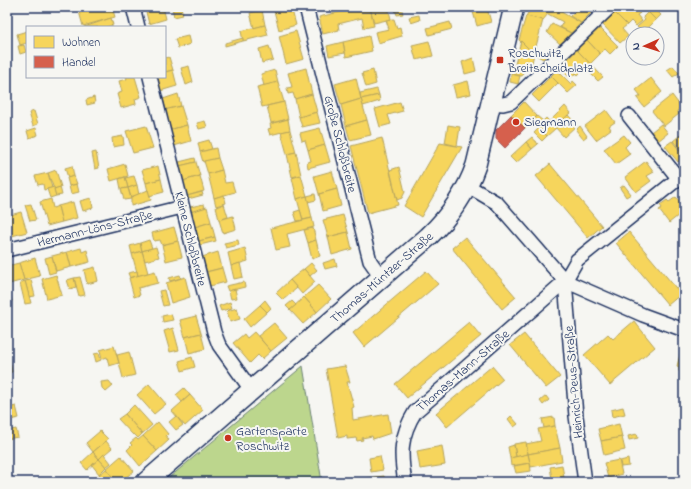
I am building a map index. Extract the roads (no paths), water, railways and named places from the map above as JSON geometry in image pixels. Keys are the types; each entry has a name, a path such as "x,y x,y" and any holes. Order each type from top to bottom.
{"main road":[{"name":"Thomas-Müntzer-Straße","path":"146,482 382,278 441,225 452,212 468,186 476,165 514,7"}],"street":[{"path":"133,7 138,26"},
{"name":"Große Schloßbreite","path":"308,7 370,261 382,278"},
{"path":"490,103 503,104 511,102 610,7"},
{"name":"Kleine Schloßbreite","path":"150,78 182,207 219,345 252,391"},
{"path":"630,116 681,176"},
{"name":"Thomas-Mann-Straße","path":"405,482 401,458 402,443 407,425 415,412 565,281 577,260 681,176"},
{"path":"468,186 497,203 565,281 643,315 684,330"},
{"name":"Hermann-Löns-Straße","path":"7,250 182,207"},
{"name":"Heinrich-Peus-Straße","path":"565,281 576,416 585,482"}],"place":[{"name":"Roschwitz, Breitscheidplatz","path":"500,60"},
{"name":"Siegmann","path":"516,122"},
{"name":"Gartensparte Roschwitz","path":"228,438"}]}
